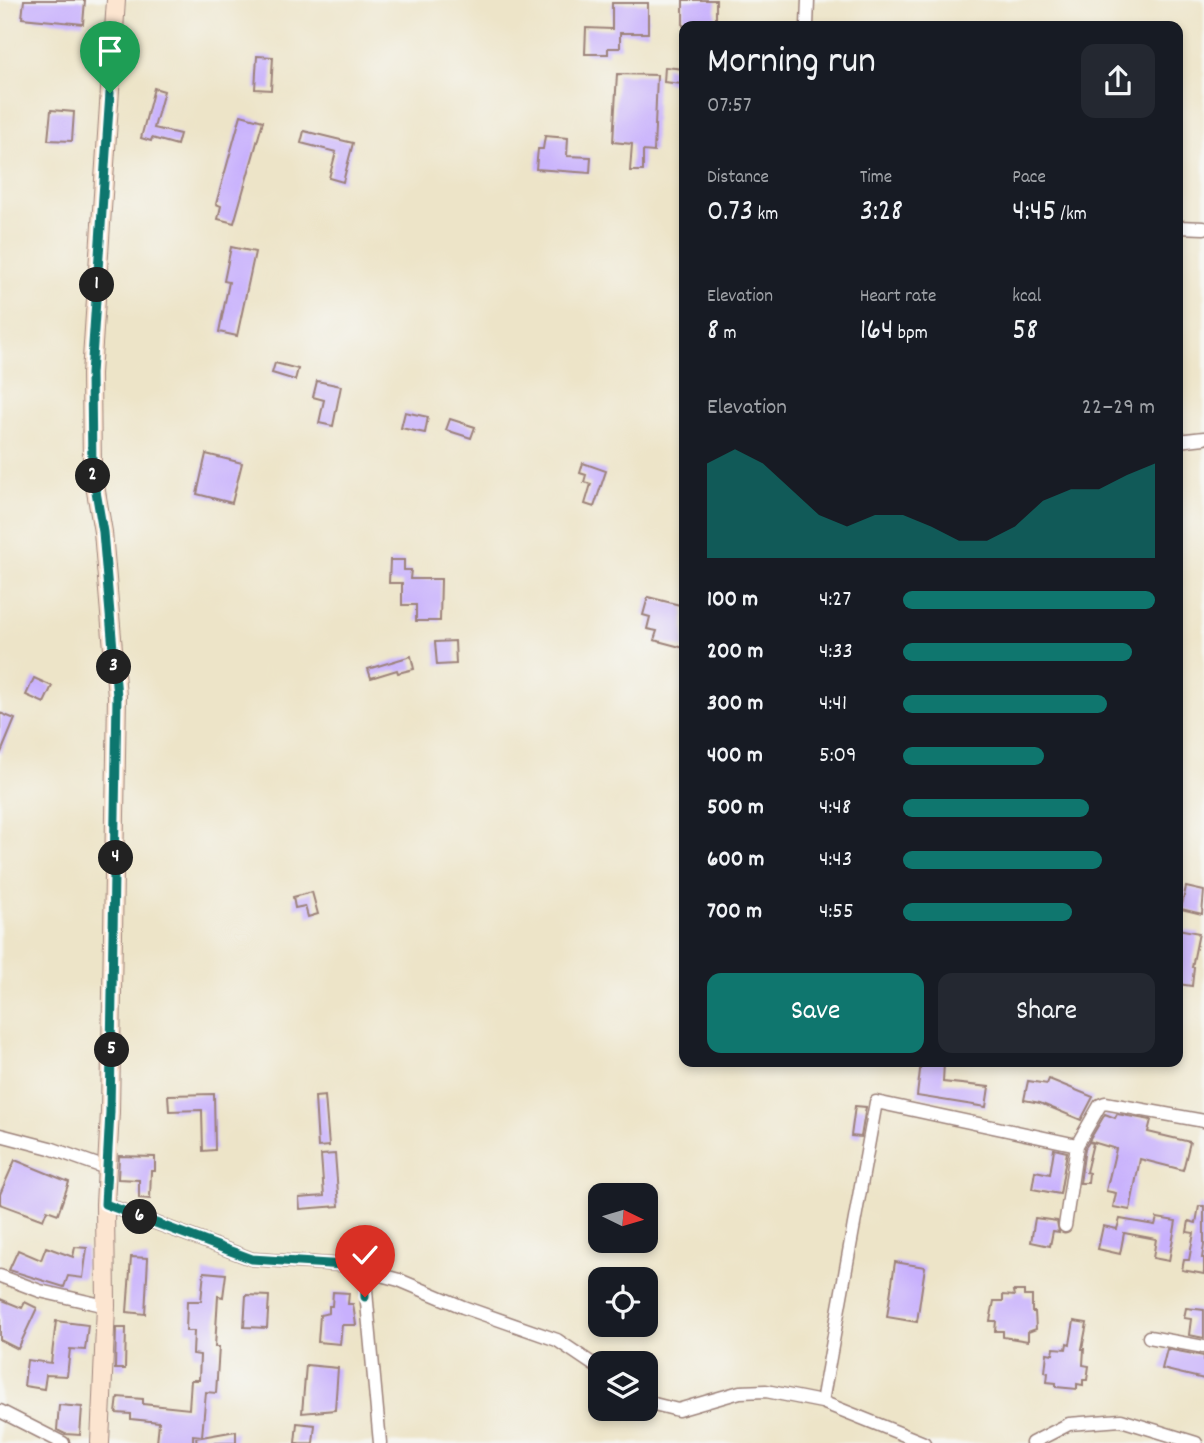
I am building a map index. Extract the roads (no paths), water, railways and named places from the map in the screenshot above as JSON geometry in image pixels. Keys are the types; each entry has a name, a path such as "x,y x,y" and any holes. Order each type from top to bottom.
{"street":[{"path":"100,1443 106,1306 105,1204 110,1112 117,696 103,532 92,468 91,374 116,0"},
{"path":"807,21 808,0"},
{"path":"1183,228 1204,228"},
{"path":"1183,440 1204,438"},
{"path":"822,1402 876,1102 1077,1145"},
{"path":"1065,1226 1077,1145 1100,1105 1105,1102 1204,1121"},
{"path":"0,1135 50,1148 106,1168"},
{"path":"105,1204 252,1259 344,1265 399,1280 463,1307 557,1340 588,1360"},
{"path":"364,1270 380,1443"},
{"path":"0,1276 40,1291 106,1306"},
{"path":"1149,1337 1204,1347"},
{"path":"658,1405 678,1410 740,1392 766,1391 822,1402 924,1443"},
{"path":"0,1411 63,1443"},
{"path":"1032,1443 1069,1424 1121,1420 1196,1443"}]}
